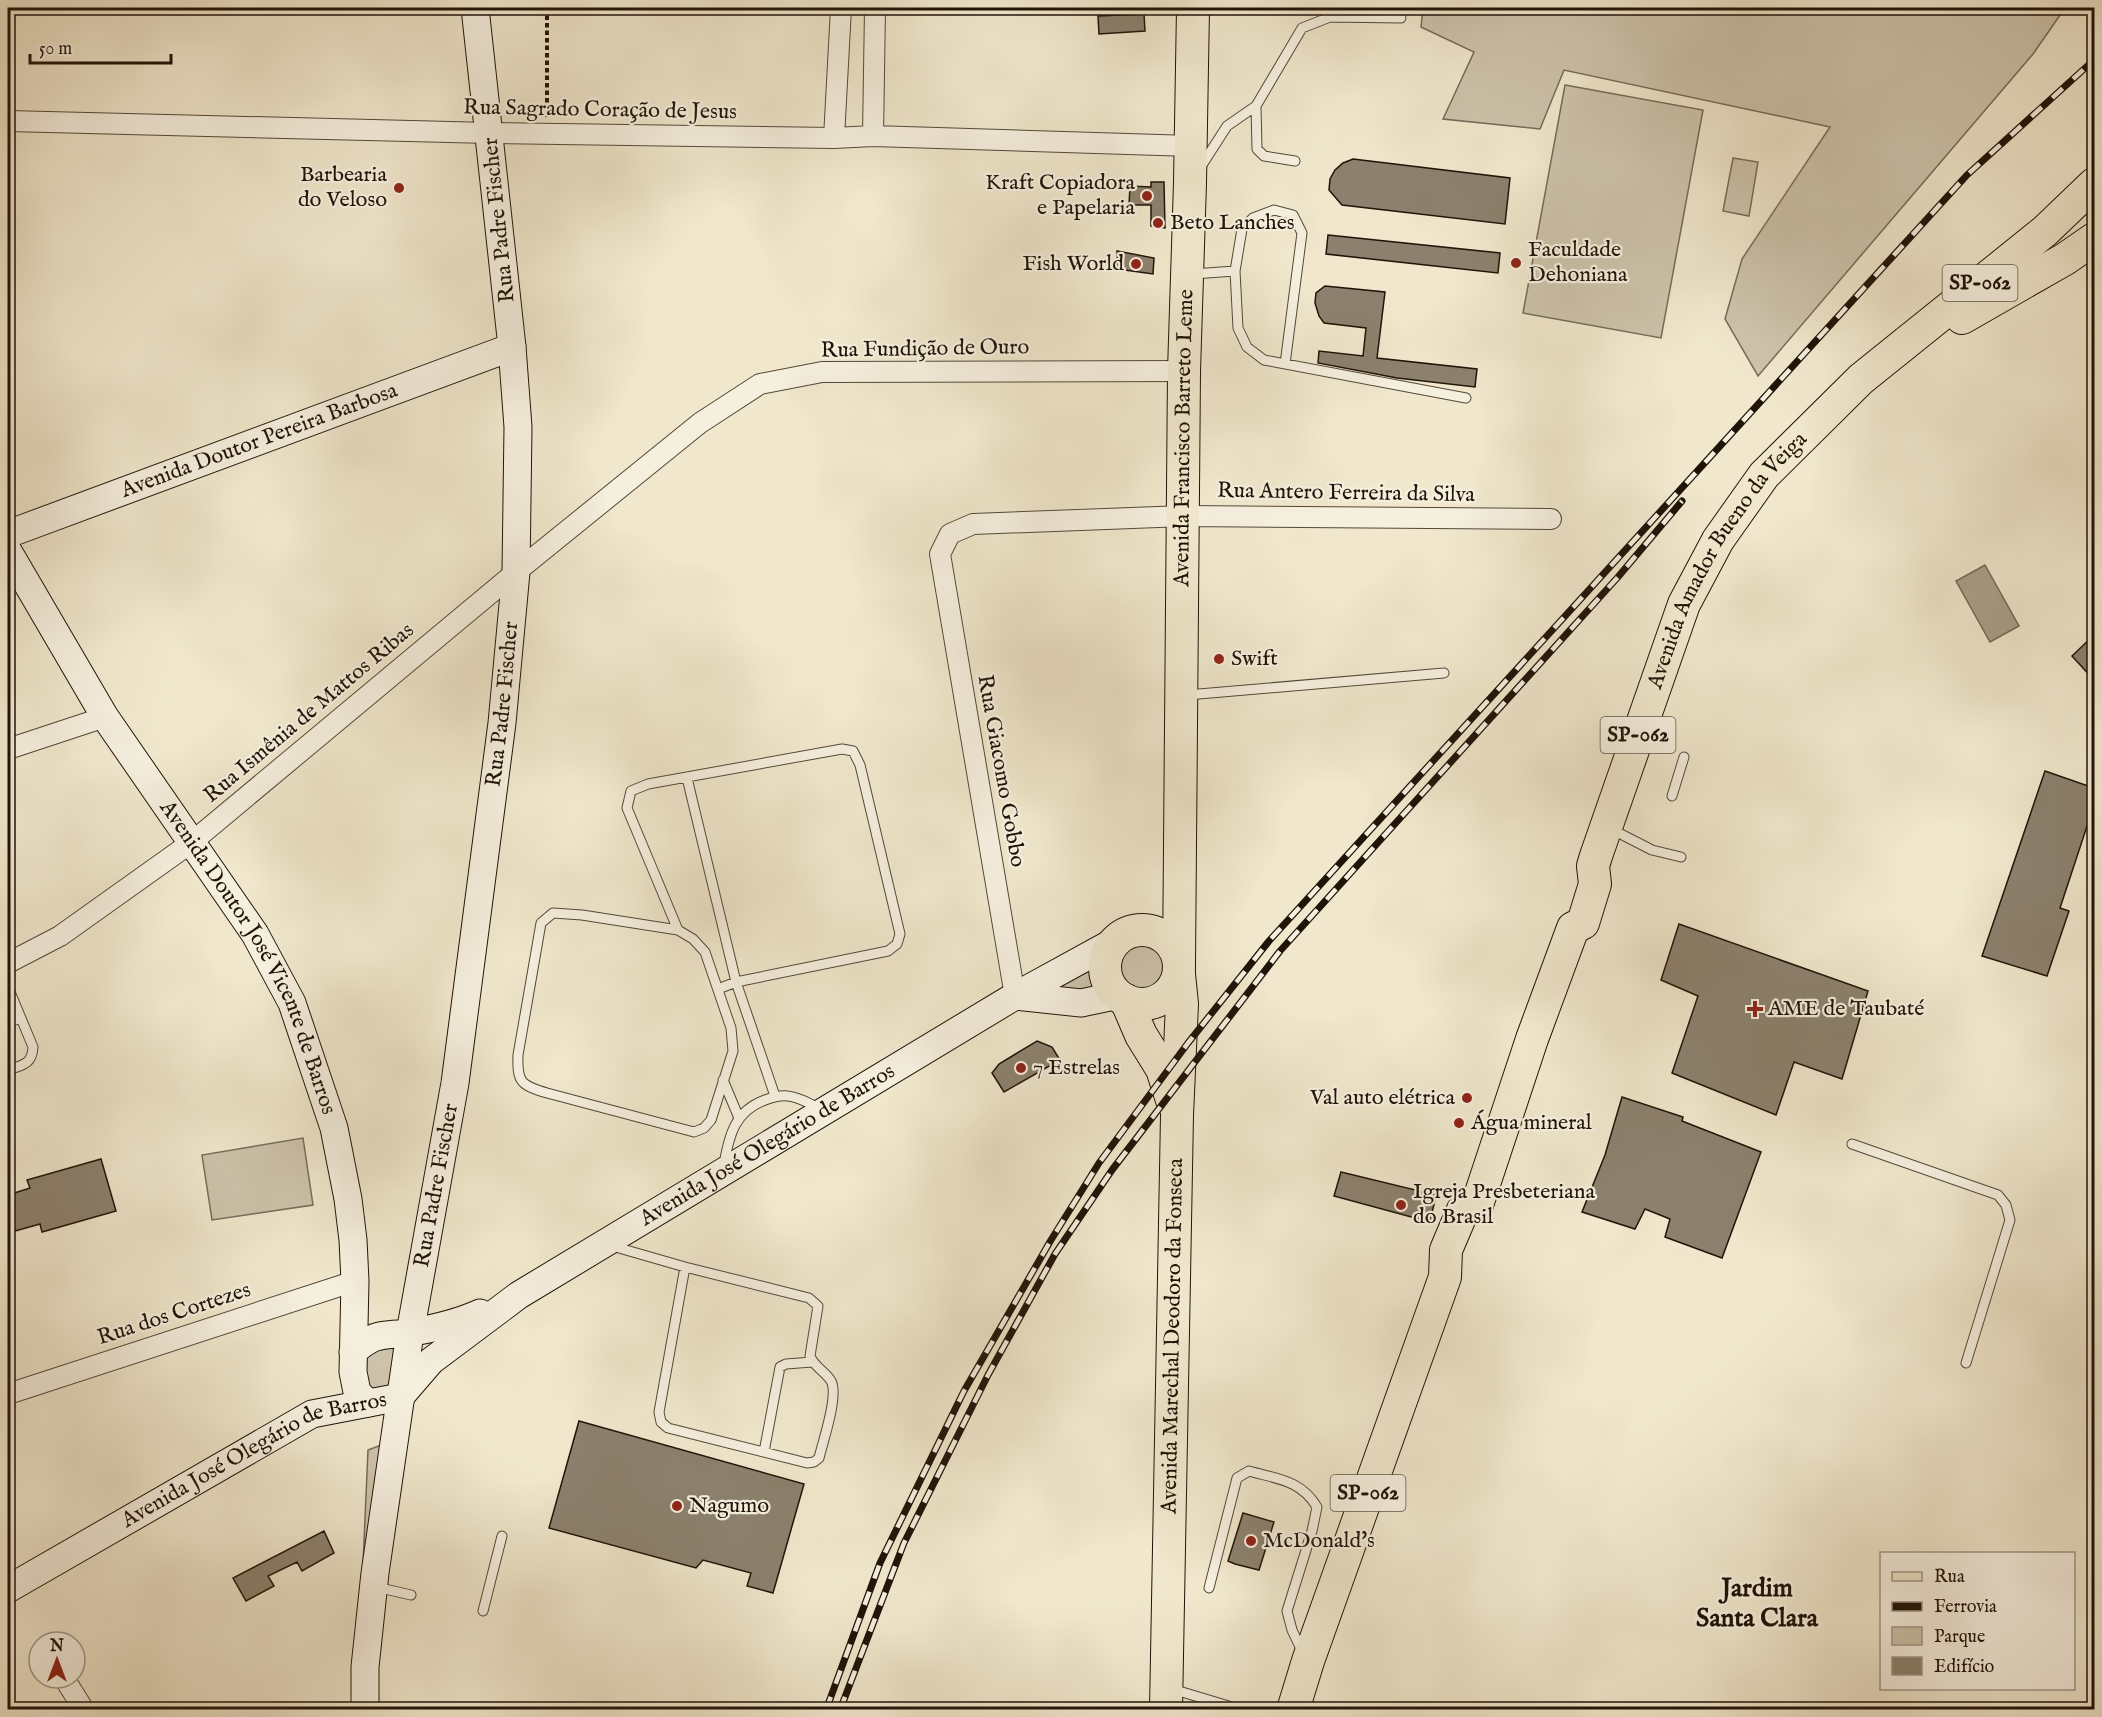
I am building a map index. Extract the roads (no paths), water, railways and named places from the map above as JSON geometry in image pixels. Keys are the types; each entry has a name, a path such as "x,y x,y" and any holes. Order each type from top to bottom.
{"main road":[{"name":"Rua Padre Fischer","path":"365,1710 365,1666 374,1587 410,1332 455,1083 502,723 516,572 518,427 512,347 475,8"},
{"name":"Avenida Francisco Barreto Leme","path":"1179,969 1184,371 1193,8"},
{"name":"Avenida Amador Bueno da Veiga","path":"1308,1661 1445,1277 1446,1250 1463,1210 1477,1205 1532,1039 1573,928 1569,918 1581,876 1593,866 1684,604 1718,540 1764,475 1861,379 2045,231 2094,184"},
{"name":"Avenida Amador Bueno da Veiga","path":"1861,379 2006,292 2065,260 2094,239"},
{"name":"Avenida Doutor Pereira Barbosa","path":"8,534 512,347"},
{"name":"Avenida Doutor José Vicente de Barros","path":"8,551 105,717 255,934 292,1003 334,1128 348,1199 355,1281 353,1372 357,1392 368,1402"},
{"name":"Avenida Francisco Barreto Leme","path":"1127,935 1169,891 1179,868"},
{"path":"1015,996 1081,1003 1122,998 1137,1004 1148,1004 1159,1000 1175,985 1179,969 1176,952 1170,942 1161,935 1150,931 1127,935 1110,949 1106,961 1106,973 1109,984 1122,998 1162,1069 1177,1115"},
{"name":"Avenida José Olegário de Barros","path":"8,1589 312,1414 400,1397 431,1361 519,1295 1015,996 1127,935"},
{"name":"Avenida Marechal Deodoro da Fonseca","path":"1165,1702 1177,1115 1182,1004 1179,969"},
{"name":"Avenida José Olegário de Barros","path":"353,1352 366,1341 380,1334 410,1332 457,1323 519,1295"},
{"name":"SP-062","path":"1293,1710 1308,1661"}],"street":[{"path":"834,138 842,8"},
{"path":"873,136 875,8"},
{"name":"Rua Sagrado Coração de Jesus","path":"8,121 490,133 834,138 873,136 1191,146"},
{"name":"Rua Fundição de Ouro","path":"516,572 700,423 760,384 822,372 1184,371"},
{"name":"Rua Antero Ferreira da Silva","path":"940,554 950,534 973,524 1184,516 1551,519"},
{"name":"Rua Giacomo Gobbo","path":"940,554 1015,996"},
{"name":"Rua Ismênia de Mattos Ribas","path":"8,963 60,936 192,842 516,572"},
{"path":"8,749 105,717"},
{"name":"Rua dos Cortezes","path":"8,1394 355,1281"},
{"path":"72,1690 84,1710"}],"lane":[{"path":"1190,183 1227,126 1256,106 1302,28 1330,17 1401,18"},
{"path":"1256,106 1257,149 1264,156 1295,161"},
{"path":"1285,364 1302,233 1293,215 1274,210 1253,218 1242,229 1235,271 1239,328 1247,347 1264,360 1285,364 1466,398"},
{"path":"1188,275 1235,271"},
{"path":"1182,695 1444,673"},
{"path":"678,930 627,808 631,791 648,784 842,749 854,751 860,765 900,934 897,944 888,951 736,982 718,989"},
{"path":"1672,796 1684,757"},
{"path":"687,778 736,982 775,1096"},
{"path":"1606,826 1652,850 1681,857"},
{"path":"553,913 582,915 678,930 693,939 705,952 730,1028 733,1051 711,1120 704,1128 694,1132 529,1088 520,1081 517,1074 518,1055 541,923 553,913"},
{"path":"8,987 33,1047 32,1057 27,1063 8,1070"},
{"path":"8,1023 20,1018"},
{"path":"723,1080 739,1118"},
{"path":"722,1172 733,1130 739,1118 752,1105 775,1096 790,1096 824,1111"},
{"path":"1852,1144 1998,1195 2006,1205 2010,1220 1966,1363"},
{"path":"604,1244 809,1298 818,1306 810,1356 812,1362 831,1381 834,1393 819,1458 814,1462 807,1463 668,1428 661,1422 658,1412 685,1267"},
{"path":"764,1452 780,1367 786,1364 812,1362"},
{"path":"1209,1588 1237,1478 1249,1471 1299,1486 1311,1496 1317,1507 1312,1531 1287,1611 1292,1630 1308,1661"},
{"path":"483,1611 502,1536"},
{"path":"374,1587 411,1595"},
{"path":"1165,1702 1242,1710"}],"railway":[{"path":"826,1710 880,1563 964,1391 1051,1240 1099,1163 1188,1043 1269,941 1967,175 2094,60"},
{"path":"840,1710 904,1543 988,1375 1055,1254 1112,1170 1280,951 1618,577 1682,501"}],"place":[{"name":"Barbearia do Veloso","path":"399,188"},
{"name":"Kraft Copiadora e Papelaria","path":"1147,196"},
{"name":"Beto Lanches","path":"1158,223"},
{"name":"Faculdade Dehoniana","path":"1516,263"},
{"name":"Fish World","path":"1136,264"},
{"name":"Swift","path":"1219,659"},
{"name":"AME de Taubaté","path":"1755,1009"},
{"name":"7 Estrelas","path":"1021,1068"},
{"name":"Val auto elétrica","path":"1467,1098"},
{"name":"Água mineral","path":"1459,1123"},
{"name":"Igreja Presbeteriana do Brasil","path":"1401,1205"},
{"name":"Nagumo","path":"677,1506"},
{"name":"McDonald's","path":"1251,1541"}],"district":[{"name":"Jardim Santa Clara","path":"1757,1603"}]}
